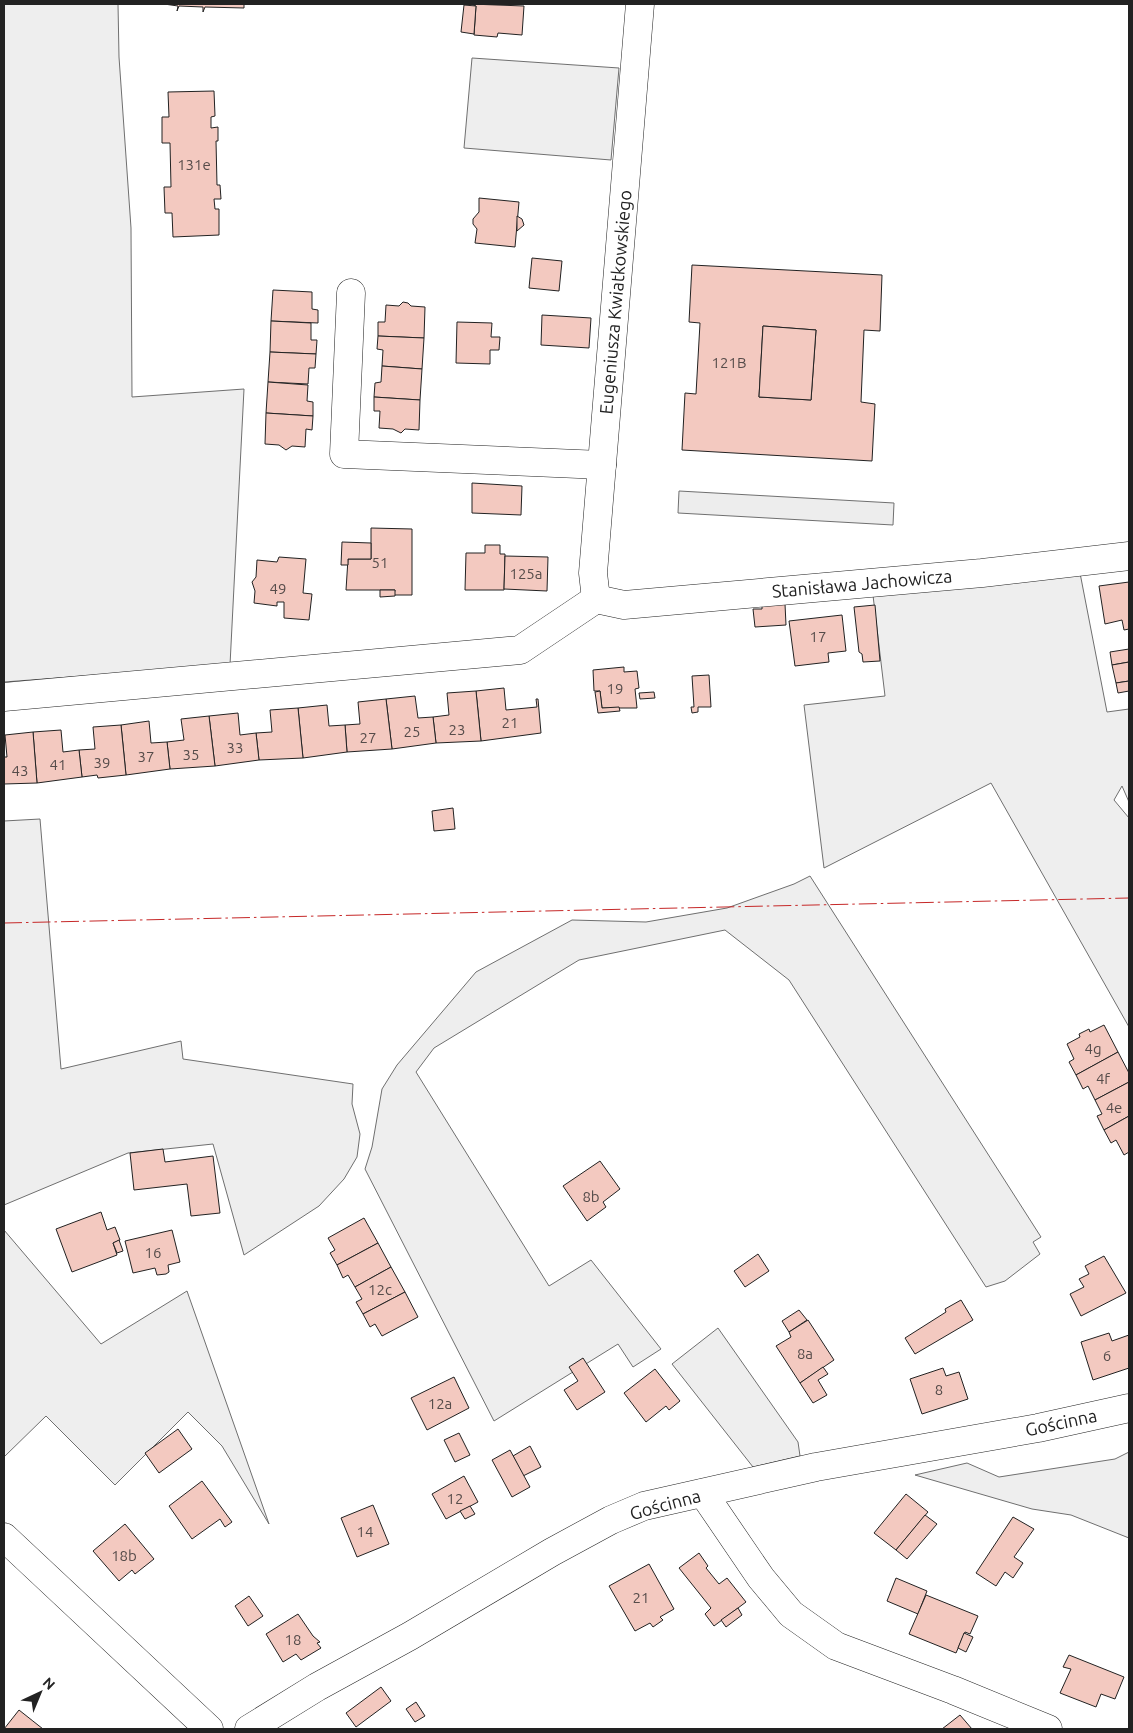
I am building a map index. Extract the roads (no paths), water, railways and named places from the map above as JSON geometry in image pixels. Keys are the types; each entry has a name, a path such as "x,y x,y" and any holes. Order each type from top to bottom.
{"street":[{"name":"Eugeniusza Kwiatkowskiego","path":"596,599 593,572 640,4"},
{"path":"351,293 344,454 602,465"},
{"name":"Stanisława Jachowicza","path":"596,599 624,605 982,573 1129,556"},
{"path":"4,697 520,650 596,599"},
{"name":"Gościnna","path":"249,1729 316,1687 410,1636 611,1520 644,1506 816,1467 1038,1428 1129,1408"},
{"path":"703,1493 761,1578 791,1614 836,1646 1039,1728"},
{"path":"4,1537 209,1729"}]}
